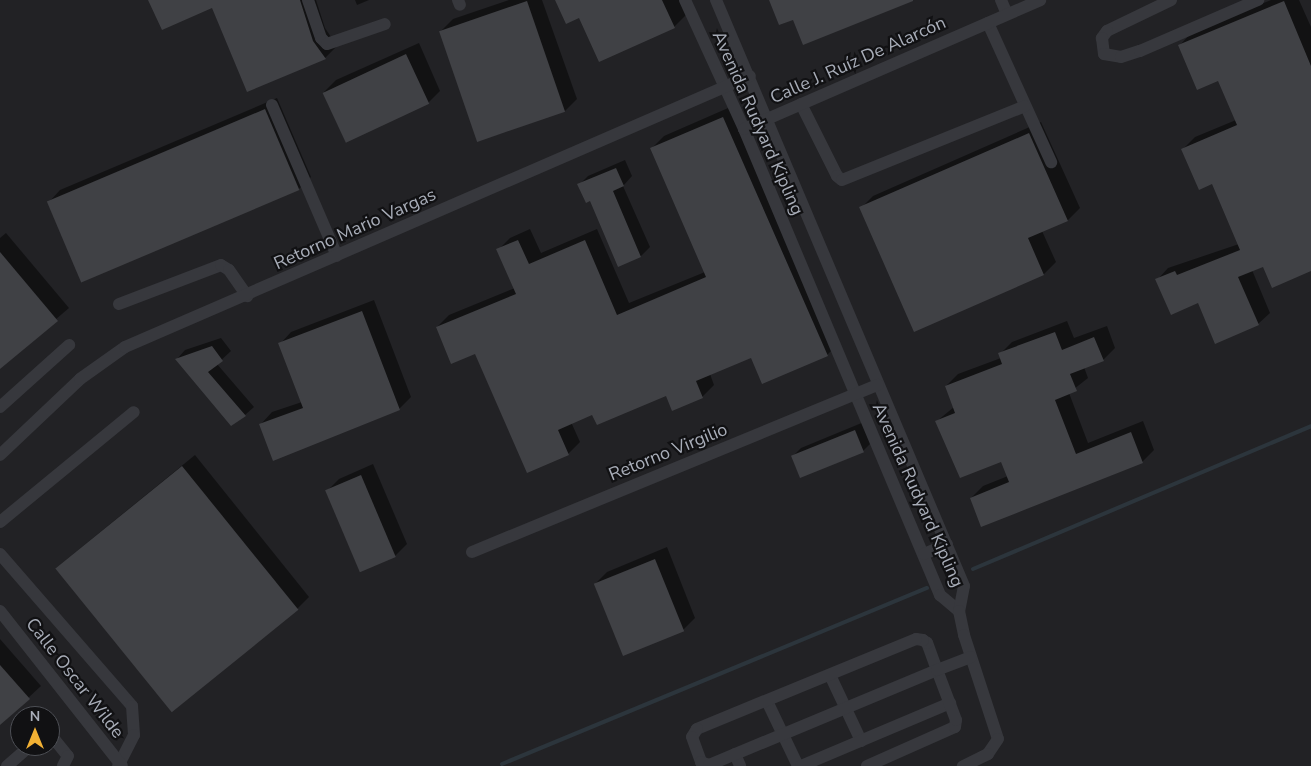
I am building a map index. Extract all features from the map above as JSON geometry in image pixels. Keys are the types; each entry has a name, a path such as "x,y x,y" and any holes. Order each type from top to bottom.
{"street":[{"path":"308,0 321,38 327,44 385,24"},
{"name":"Avenida Rudyard Kipling","path":"685,0 724,89 744,129 854,396 924,554 940,595 959,611 964,586 948,544 878,385 768,118 716,0"},
{"path":"1001,0 1007,14"},
{"path":"1171,0 1107,30 1102,38 1104,54 1121,57 1145,49 1258,0"},
{"name":"Calle J. Ruíz De Alarcón","path":"744,129 1033,1"},
{"path":"988,22 1051,162"},
{"name":"Retorno Mario Vargas","path":"0,455 106,358 750,76"},
{"path":"801,104 837,176 842,180 1026,106"},
{"path":"272,105 337,256"},
{"path":"118,304 221,265 229,270 247,296"},
{"path":"0,408 69,345"},
{"name":"Retorno Virgilio","path":"472,552 878,385"},
{"path":"0,522 134,412"},
{"path":"924,554 948,544"},
{"path":"0,554 132,706 134,735 120,765"},
{"name":"Calle Oscar Wilde","path":"0,611 120,765"},
{"path":"959,611 971,657 998,739 988,754 963,766"},
{"path":"867,766 952,730 956,720 950,703 937,670 927,643 919,639 693,732 692,741 703,764 709,765 737,760 783,734 937,670 971,657"},
{"path":"830,675 861,741"},
{"path":"767,701 800,766 950,703"},
{"path":"60,746 68,756 63,766"},
{"path":"6,766 18,756"}],"shaded area":[{"path":"0,0 1311,0 1311,766 0,766"}],"building":[{"path":"148,0 300,0 313,41 326,59 247,92 212,8 162,30"},
{"path":"555,0 662,0 675,28 599,62 579,18 566,24"},
{"path":"769,0 913,1 803,45 793,20 779,25"},
{"path":"527,1 565,112 477,142 439,31"},
{"path":"1284,1 1311,66 1311,271 1272,288 1263,267 1238,277 1259,325 1215,344 1198,303 1171,315 1155,279 1175,271 1177,275 1240,250 1212,184 1199,190 1181,149 1237,125 1218,81 1197,90 1178,45"},
{"path":"406,54 429,104 346,143 323,93"},
{"path":"265,109 299,190 81,283 47,202"},
{"path":"723,117 828,356 762,384 751,358 696,381 703,398 672,411 666,396 597,425 592,415 558,430 569,455 527,473 475,354 451,364 436,327 516,294 496,249 518,240 529,264 585,240 617,315 706,277 650,148"},
{"path":"1029,133 1068,221 1028,238 1044,275 914,332 859,207"},
{"path":"616,168 624,186 613,191 641,257 618,267 590,201 586,203 577,184"},
{"path":"0,252 58,321 0,369"},
{"path":"362,311 400,410 273,461 259,424 303,408 278,343"},
{"path":"1055,332 1062,350 1094,337 1104,361 1070,374 1077,391 1055,400 1076,454 1131,432 1143,463 981,527 970,498 1009,482 1001,462 960,478 935,421 955,413 945,386 1002,364 998,353"},
{"path":"212,346 223,361 208,372 246,416 231,426 175,359"},
{"path":"855,430 864,452 800,478 791,456"},
{"path":"182,466 298,610 172,712 55,569"},
{"path":"361,475 396,557 360,572 325,490"},
{"path":"655,559 684,631 623,656 594,584"},
{"path":"0,665 30,699 22,706 10,706 10,716 0,725"}],"waterway":[{"path":"973,569 1311,426"},
{"path":"502,764 927,588"}]}
